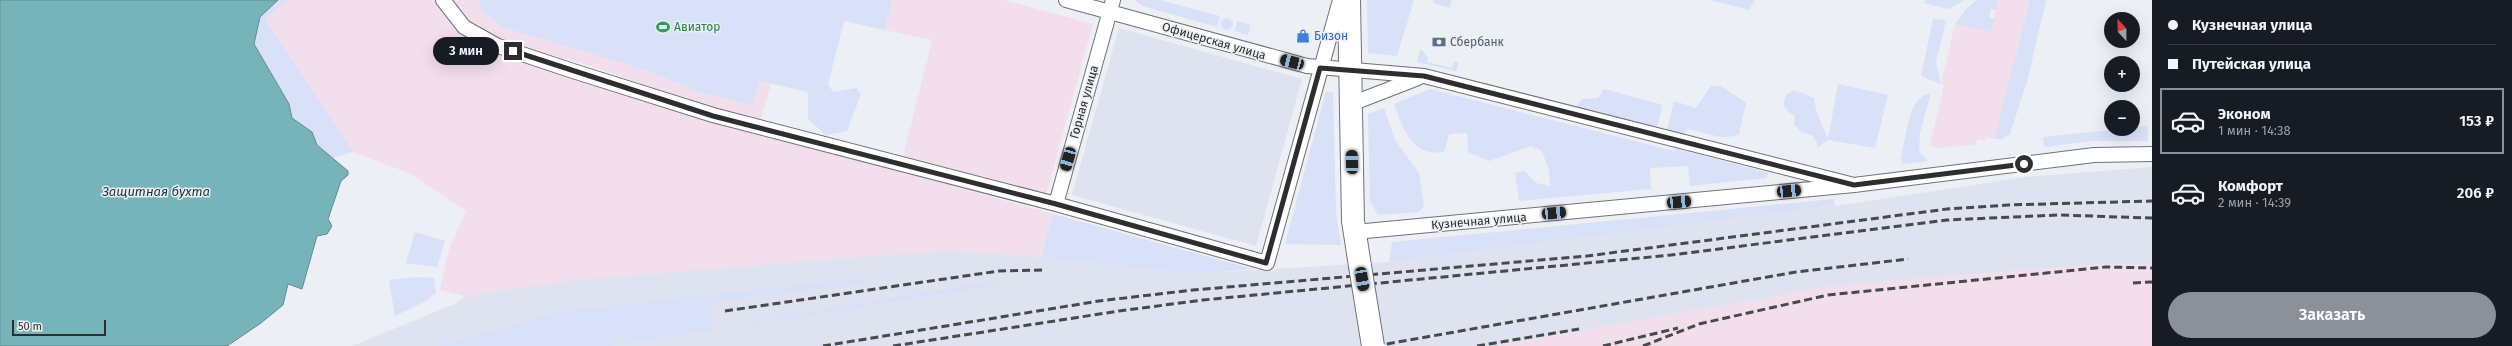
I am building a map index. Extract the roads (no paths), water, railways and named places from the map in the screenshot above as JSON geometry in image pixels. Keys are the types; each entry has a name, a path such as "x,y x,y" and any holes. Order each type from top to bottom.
{"main road":[{"path":"1349,0 1355,232 1373,346"}],"street":[{"path":"443,0 464,27 498,46 713,116 1056,204 1266,263 1340,0"},
{"name":"Офицерская улица","path":"1066,0 1111,6 1320,68 1424,76 1854,185"},
{"name":"Горная улица","path":"1056,204 1111,6"},
{"path":"1351,104 1424,76"},
{"name":"Кузнечная улица","path":"1355,232 1854,185 2094,155 2152,154"}],"water":[{"name":"Защитная бухта","path":"0,0 278,0 260,17 254,44 289,104 292,118 312,132 317,145 348,171 348,175 341,181 328,219 332,226 327,234 317,236 302,289 288,284 283,305 261,323 227,346 0,346"}],"railway":[{"path":"823,346 1099,301 1193,290 1587,256 1947,209 2008,205 2152,201"},
{"path":"893,346 1119,311 1203,300 1671,255 1947,220 2058,215 2152,218"},
{"path":"1375,346 1796,272 1908,259"},
{"path":"1643,346 1699,324 1828,295 2106,267 2152,268"},
{"path":"725,311 999,271 1044,270"},
{"path":"2133,283 2152,282"},
{"path":"1603,346 1678,328"},
{"path":"1477,346 1579,329"}],"place":[{"name":"Авиатор","path":"663,27"},
{"name":"Бизон","path":"1303,36"},
{"name":"Сбербанк","path":"1439,42"}]}
